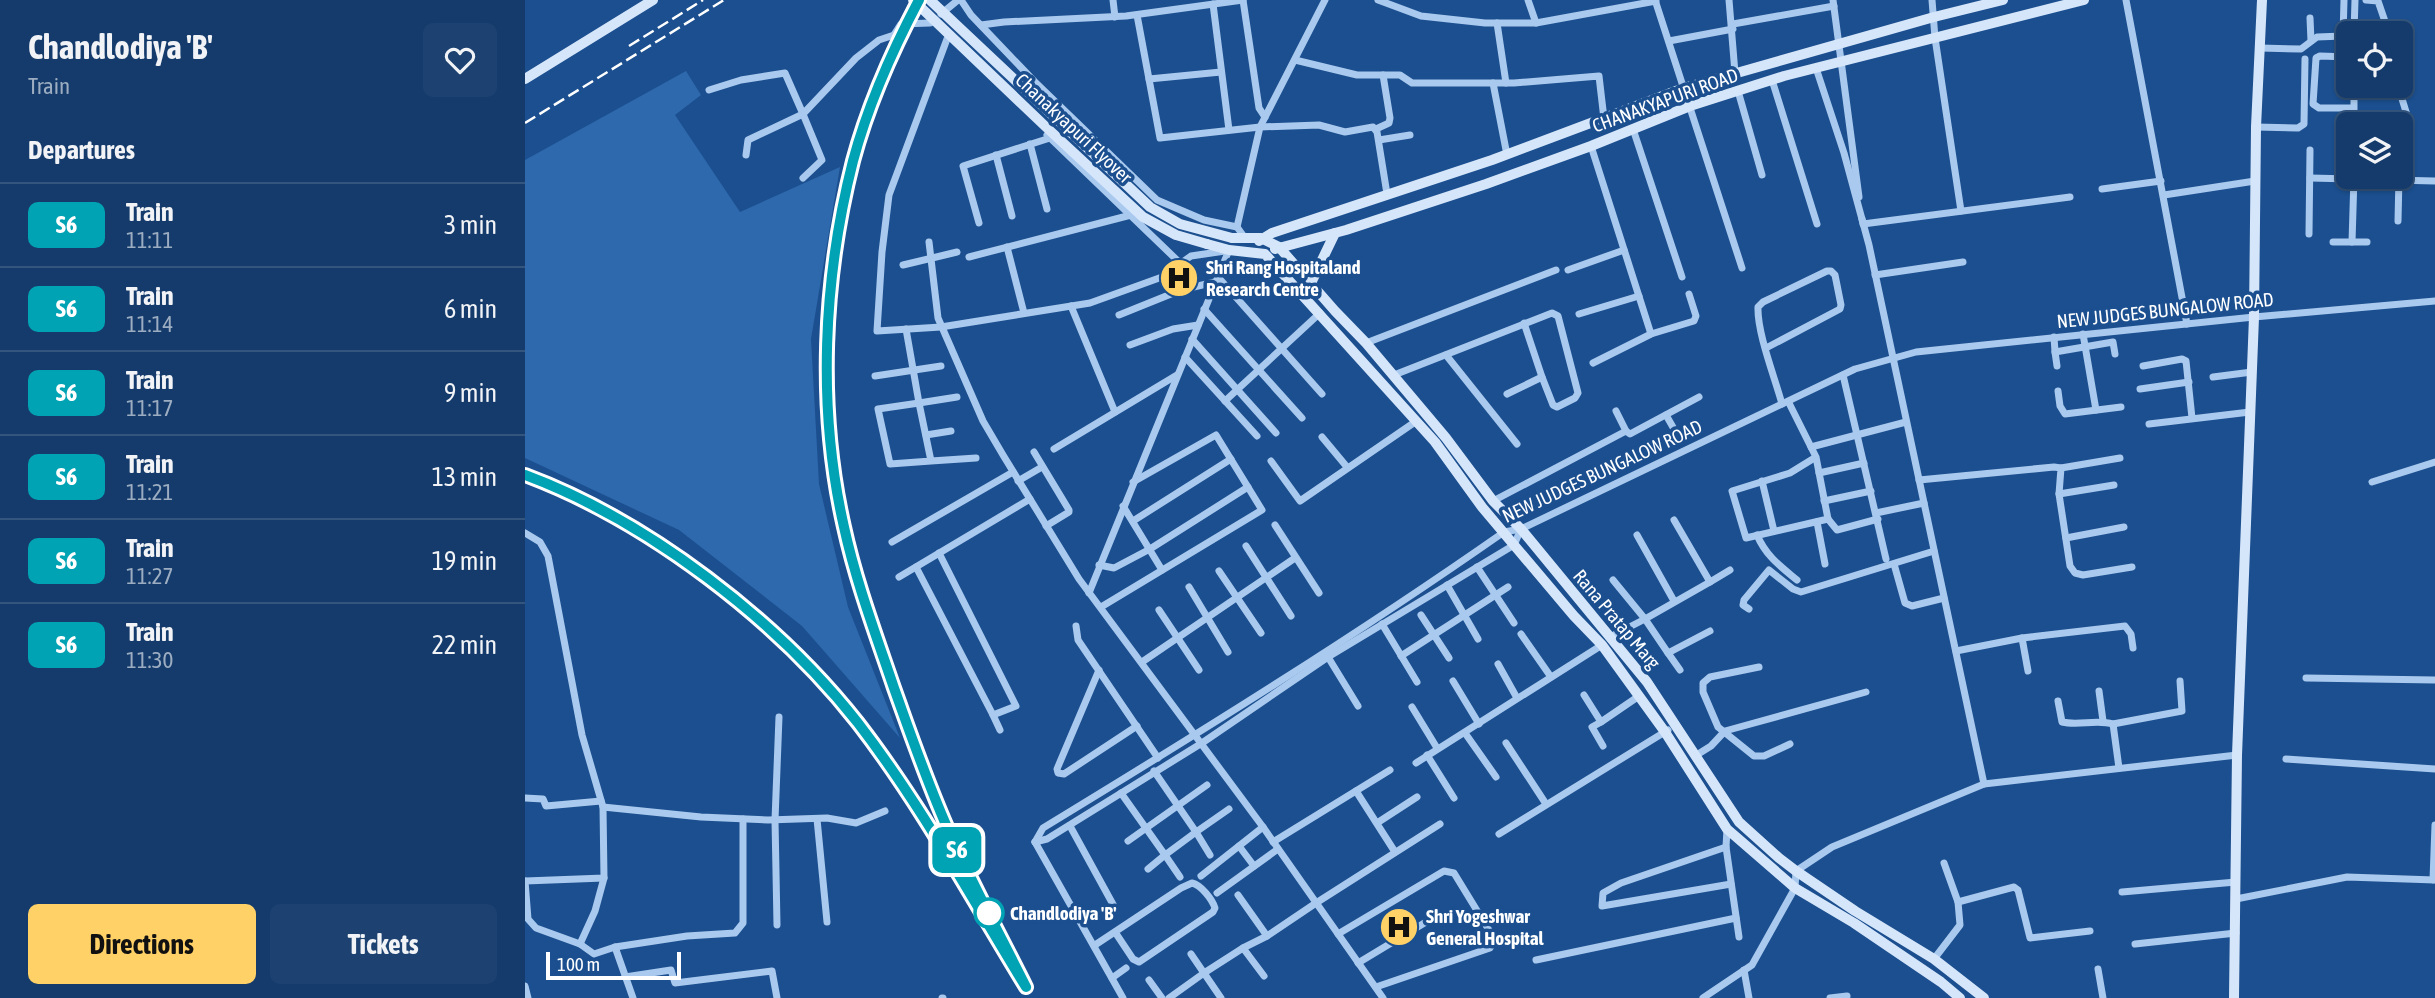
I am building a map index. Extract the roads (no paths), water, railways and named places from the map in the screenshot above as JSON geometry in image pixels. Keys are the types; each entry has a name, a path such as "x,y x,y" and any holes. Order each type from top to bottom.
{"main road":[{"path":"525,79 653,0"},
{"name":"Chanakyapuri Flyover","path":"913,0 1143,217 1176,235 1207,244 1231,244 1245,239"},
{"name":"Chanakyapuri Flyover","path":"930,0 1150,207 1180,224 1231,244"},
{"path":"1245,239 1261,238 1507,155 1684,89 1934,17 2003,0"},
{"name":"CHANAKYAPURI ROAD","path":"1265,254 1279,247 1335,233 1550,161 1690,106 1772,80 1935,38 2044,5 2084,0"},
{"path":"2234,998 2237,755 2251,412 2256,127 2262,0"},
{"path":"1542,142 1550,161"},
{"path":"1311,283 1335,233"},
{"path":"1251,252 1261,238"},
{"name":"Rana Pratap Marg","path":"1261,238 1279,247 1367,343 1446,438 1493,501 1521,529 1606,641 1727,829 1795,888 1854,923 1960,998"},
{"path":"1231,244 1265,254"},
{"name":"Rana Pratap Marg","path":"1265,254 1435,442 1482,507 1574,616 1606,641 1647,682 1739,822 1779,858 1855,911 1934,959 1985,998"}],"street":[{"path":"746,155 748,140 803,114 856,58 879,40 894,35 901,24 930,23 959,0 1035,82 1157,200 1204,220 1237,227 1245,239"},
{"path":"1113,0 1115,17"},
{"path":"981,25 1137,15 1178,4 1213,4 1243,0 1259,107 1265,117"},
{"path":"1237,227 1260,127 1325,0"},
{"path":"1378,0 1421,16 1497,23 1536,23 1655,1 1742,268"},
{"path":"1528,0 1536,23"},
{"path":"1729,0 1735,73"},
{"path":"1932,0 1935,38 1961,211"},
{"path":"2126,0 2187,324"},
{"path":"2260,48 2301,49 2317,37 2343,36 2344,0"},
{"path":"2354,21 2355,0"},
{"path":"2366,0 2378,1 2385,21"},
{"path":"1669,41 1833,3 1863,224"},
{"path":"1213,4 1229,130"},
{"path":"1137,15 1160,138 1260,127 1319,125 1345,132 1373,127 1376,129 1389,123 1390,118 1383,75"},
{"path":"2310,18 2311,41"},
{"path":"930,23 1180,263"},
{"path":"1497,23 1506,83"},
{"path":"947,39 889,195 877,331 941,327 1090,303 1162,277 1191,256 1231,244"},
{"path":"2336,57 2316,58 2313,104 2319,108 2353,108"},
{"path":"2256,127 2298,128 2304,124 2305,59"},
{"path":"1295,60 1357,75 1400,75 1412,83 1506,83 1599,76 1604,119"},
{"path":"1816,68 1844,153 1875,275 1984,784"},
{"path":"1149,79 1221,72"},
{"path":"709,90 741,80 785,73 822,160 803,178"},
{"path":"1772,80 1817,224"},
{"path":"1493,83 1507,155"},
{"path":"1738,91 1762,175"},
{"path":"2353,98 2354,114 2359,117 2407,115 2402,98"},
{"path":"1376,129 1387,194"},
{"path":"1633,129 1682,277"},
{"path":"1379,140 1410,135"},
{"path":"979,223 964,166 1050,138"},
{"path":"1030,144 1047,209"},
{"path":"1591,146 1651,334"},
{"path":"2309,234 2310,150"},
{"path":"996,155 1012,216"},
{"path":"2310,178 2336,178"},
{"path":"2413,180 2435,181"},
{"path":"2102,188 2161,181"},
{"path":"2164,195 2255,181"},
{"path":"2352,242 2354,189"},
{"path":"2398,221 2399,189"},
{"path":"1863,224 2070,197"},
{"path":"969,257 1131,215"},
{"path":"929,242 941,327 983,421 1013,472 1089,593 1263,827 1383,998"},
{"path":"2333,242 2367,242"},
{"path":"1089,593 1231,244"},
{"path":"1007,247 1024,313"},
{"path":"1568,270 1624,250"},
{"path":"903,265 957,252"},
{"path":"1875,275 1963,262"},
{"path":"1367,343 1556,270"},
{"path":"1766,348 1840,309 1842,305 1835,275 1831,271 1763,302 1758,307 1766,348 1786,403 1816,457 1828,519 1837,530 1924,503"},
{"path":"1119,315 1217,279"},
{"path":"1217,279 1322,394"},
{"path":"1593,363 1651,334 1694,321 1696,316 1689,294"},
{"path":"1579,314 1639,296"},
{"name":"NEW JUDGES BUNGALOW ROAD","path":"1035,842 1043,828 1196,735 1402,603 1504,532 1521,529 1855,369 1916,352 2435,301"},
{"path":"1071,306 1115,412"},
{"path":"1204,309 1302,418"},
{"path":"1225,401 1320,313"},
{"path":"1394,376 1524,323 1552,313 1558,316 1578,393 1575,398 1557,407 1553,405 1524,323"},
{"path":"1130,345 1173,329 1198,325"},
{"path":"906,329 931,461"},
{"path":"2112,331 2115,354"},
{"path":"2083,334 2097,410"},
{"path":"2054,337 2057,366"},
{"path":"1192,339 1276,433"},
{"path":"2055,352 2113,342"},
{"path":"1447,355 1517,444"},
{"path":"1185,357 1257,436"},
{"path":"2143,366 2182,359 2187,365 2192,418"},
{"path":"875,376 941,366"},
{"path":"2213,377 2252,372"},
{"path":"1054,449 1178,374"},
{"path":"1843,375 1886,559"},
{"path":"1507,394 1542,377"},
{"path":"2140,388 2189,382"},
{"path":"2058,391 2061,411 2065,414 2121,407"},
{"path":"957,397 878,409 890,464 977,458"},
{"path":"1616,411 1630,434 1699,397"},
{"path":"2149,424 2251,412"},
{"path":"1666,415 1678,436"},
{"path":"1271,461 1300,501 1415,422"},
{"path":"1811,447 1906,422"},
{"path":"1493,501 1626,430"},
{"path":"926,435 951,431"},
{"path":"1101,607 1262,510 1216,435 1133,482"},
{"path":"1322,437 1347,467"},
{"path":"1034,452 1069,510 1046,526"},
{"path":"1816,457 1790,472 1732,491 1746,538 1828,519"},
{"path":"1919,480 2061,468 2120,458"},
{"path":"1133,521 1231,459"},
{"path":"2372,482 2435,462"},
{"path":"1819,473 1864,463"},
{"path":"1019,481 1042,467"},
{"path":"2061,468 2059,494 2070,566 2075,573 2083,575 2133,568"},
{"path":"892,542 1013,472"},
{"path":"1762,481 1775,531"},
{"path":"2059,494 2114,485"},
{"path":"1099,565 1114,568 1150,549 1248,487"},
{"path":"1824,501 1871,491"},
{"path":"899,578 1030,499"},
{"path":"1123,506 1163,570"},
{"path":"1675,520 1710,582"},
{"path":"1817,522 1825,564"},
{"path":"1275,525 1319,593"},
{"path":"2066,538 2124,527"},
{"path":"1123,998 1035,842 1048,839 1202,743 1328,657 1514,545 1521,529"},
{"path":"525,533 540,542 548,556 582,735 602,804 604,878 595,911 580,944"},
{"path":"1637,535 1674,601"},
{"path":"1757,535 1763,549 1797,580"},
{"path":"1246,546 1291,616"},
{"path":"1749,609 1743,605 1744,600 1769,570 1801,592 1934,551"},
{"path":"939,553 1013,697 1016,706 993,715"},
{"path":"1142,662 1295,558"},
{"path":"1894,564 1905,603 1912,606 1944,598"},
{"path":"916,567 1000,730"},
{"path":"1477,567 1514,623"},
{"path":"1416,762 1606,641 1730,570"},
{"path":"1219,571 1261,633"},
{"path":"1613,580 1645,619 1680,670"},
{"path":"1447,585 1478,639"},
{"path":"1189,587 1228,652"},
{"path":"1401,656 1508,587"},
{"path":"1159,610 1199,670"},
{"path":"1421,615 1449,658"},
{"path":"1382,624 1417,682"},
{"path":"1956,651 2022,638 2125,625 2131,634 2133,648"},
{"path":"1076,626 1077,640 1159,758"},
{"path":"1668,653 1710,631"},
{"path":"1521,634 1551,677"},
{"path":"2022,638 2028,671"},
{"path":"1328,657 1358,706"},
{"path":"1498,664 1517,698"},
{"path":"1759,667 1710,677 1703,683 1703,692 1718,727 1758,758 1790,744"},
{"path":"1098,670 1057,769 1058,773 1064,774 1137,726"},
{"path":"2305,678 2435,680"},
{"path":"1453,681 1479,724"},
{"path":"2058,701 2062,722 2103,721 2113,724 2182,711 2180,681"},
{"path":"2099,691 2103,721"},
{"path":"1695,756 1711,746 1725,731 1865,692"},
{"path":"1584,695 1601,722"},
{"path":"1603,746 1592,727 1639,696"},
{"path":"1412,707 1437,748"},
{"path":"777,925 775,820 779,717"},
{"path":"2113,724 2119,768"},
{"path":"1499,834 1676,725"},
{"path":"1465,733 1496,777"},
{"path":"1506,743 1545,804"},
{"path":"1427,755 1454,798"},
{"path":"1703,998 1752,965 1795,888 1796,870 1832,846 1984,784 2237,755"},
{"path":"2286,759 2435,769"},
{"path":"1217,893 1254,866 1276,845 1390,769"},
{"path":"1154,771 1209,855"},
{"path":"1128,841 1207,785"},
{"path":"1356,790 1395,852"},
{"path":"1121,793 1180,877"},
{"path":"1377,823 1417,797"},
{"path":"525,798 543,799 546,806 602,804 701,817 743,819 856,822 885,811"},
{"path":"1147,869 1229,809"},
{"path":"604,878 525,881 526,919 536,928 580,944 594,954 615,947 687,936 735,933 743,923 743,819"},
{"path":"817,819 827,922"},
{"path":"1169,998 1204,973 1267,936 1440,824"},
{"path":"1070,825 1115,908"},
{"path":"2236,898 2347,877 2434,880 2435,825"},
{"path":"1201,876 1263,827"},
{"path":"1727,829 1726,847 1739,937"},
{"path":"1239,846 1254,866"},
{"path":"1726,847 1621,883 1602,893 1602,906 1731,884"},
{"path":"1934,959 1960,925 1958,902 1944,863"},
{"path":"1338,934 1444,871 1454,873 1495,940 1494,945 1376,987"},
{"path":"2122,892 2236,882"},
{"path":"1095,945 1115,932 1192,883 1197,884 1215,908 1213,912 1139,962 1133,959 1115,932"},
{"path":"1958,902 2014,887 2018,890 2030,938 2090,931"},
{"path":"1238,895 1267,936"},
{"path":"1536,960 1736,918"},
{"path":"1358,963 1426,922"},
{"path":"2135,944 2235,933"},
{"path":"615,947 633,998"},
{"path":"1243,948 1264,976"},
{"path":"1191,954 1221,998"},
{"path":"1112,978 1126,968"},
{"path":"2098,969 2103,998"},
{"path":"625,977 671,970 675,983 772,970 777,998"},
{"path":"1745,970 1749,998"},
{"path":"1149,980 1162,998"},
{"path":"525,986 528,998"},
{"path":"1830,998 1847,996"}],"railway":[{"path":"629,46 703,0"},
{"path":"525,123 724,0"},
{"path":"919,0 889,62 847,189 835,254 829,320 828,386 833,454 843,522 853,566 915,747 960,855 1026,987"},
{"path":"525,475 618,518 663,546 706,576 786,644 871,741 915,805 969,894"}],"train":[{"name":"S6","path":"525,475 572,495 685,561 722,589 812,672 855,720 903,787 1026,987 950,836 919,758 855,573 843,524 834,468 828,409 827,353 835,251 844,202 863,129 890,59 919,0"}],"place":[{"name":"Shri Rang Hospitaland Research Centre","path":"1179,278"},
{"name":"Chandlodiya 'B'","path":"989,913"},
{"name":"Shri Yogeshwar General Hospital","path":"1399,927"}]}
